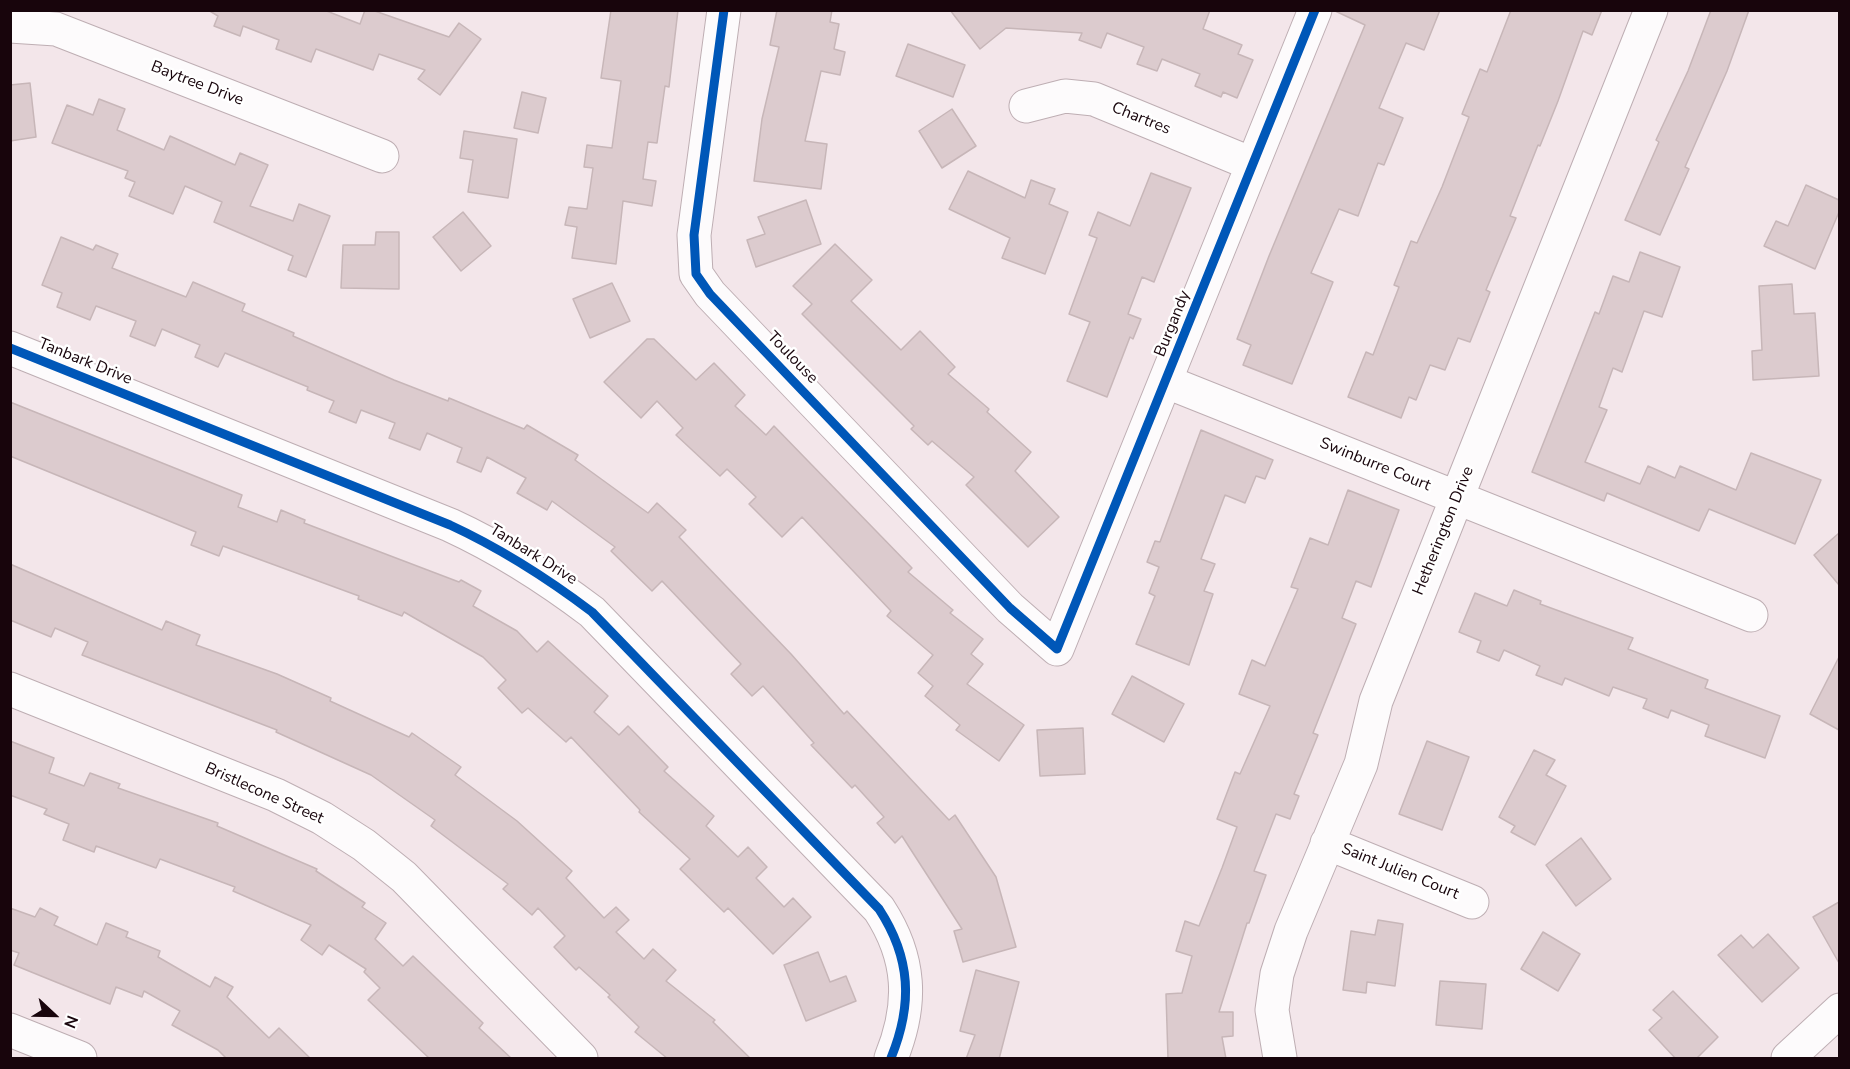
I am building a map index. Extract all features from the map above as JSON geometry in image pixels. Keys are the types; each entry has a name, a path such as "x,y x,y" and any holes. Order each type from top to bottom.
{"street":[{"name":"Toulouse","path":"724,10 694,235 696,274 710,294 1010,608 1057,649"},
{"name":"Burgandy","path":"1057,649 1167,382 1315,10"},
{"name":"Hetherington Drive","path":"1280,1059 1272,1010 1277,974 1291,931 1360,764 1376,701 1651,10"},
{"name":"Baytree Drive","path":"10,26 56,29 382,156"},
{"name":"Chartres","path":"1026,106 1065,96 1094,99 1252,164"},
{"name":"Tanbark Drive","path":"10,348 450,525 501,549 548,578 592,612 879,909 893,931 905,970 906,1011 891,1059"},
{"name":"Swinburre Court","path":"1167,382 1751,615"},
{"name":"Bristlecone Street","path":"10,689 276,795 322,818 356,840 404,877 581,1059"},
{"name":"Saint Julien Court","path":"1327,843 1472,902"},
{"path":"1788,1059 1839,1010"},
{"path":"10,1030 80,1059"}],"building":[{"path":"208,10 324,10 360,24 365,10 372,10 449,37 459,23 481,39 440,95 418,79 425,70 379,54 373,70 316,49 311,62 276,49 279,40 243,26 240,36 214,26 218,16"},
{"path":"611,10 678,10 669,87 665,86 657,143 648,142 643,179 656,181 652,206 623,201 616,264 572,258 577,227 565,225 569,207 587,209 593,168 584,167 587,145 612,148 621,81 601,78"},
{"path":"777,10 832,10 830,22 839,24 834,49 845,52 840,75 821,71 805,141 827,144 821,189 754,181 762,119 779,47 770,45"},
{"path":"950,10 1210,10 1203,29 1242,45 1238,54 1253,60 1237,98 1223,92 1221,97 1195,86 1200,74 1162,59 1157,71 1137,64 1144,47 1107,33 1101,48 1079,40 1082,33 1006,28 980,49"},
{"path":"1333,10 1440,10 1424,50 1406,43 1379,108 1403,118 1384,165 1378,163 1358,216 1339,209 1311,273 1333,282 1292,384 1243,365 1251,345 1237,339 1365,25"},
{"path":"1511,10 1602,10 1592,35 1583,31 1558,101 1510,216 1516,218 1486,290 1490,292 1470,342 1458,338 1445,370 1430,365 1416,400 1409,397 1401,418 1348,397 1366,352 1373,355 1399,287 1394,285 1411,241 1417,243 1442,187 1469,117 1462,114 1480,69 1487,72"},
{"path":"1711,10 1749,10 1727,71 1685,167 1689,169 1660,235 1625,220 1659,142 1656,140 1688,71"},
{"path":"908,44 965,65 953,97 896,76"},
{"path":"30,83 36,137 10,141 10,85"},
{"path":"522,92 546,98 538,133 514,128"},
{"path":"99,99 125,109 117,130 164,150 170,136 235,165 240,153 268,165 250,206 293,221 299,204 330,216 306,277 288,270 293,256 214,222 222,202 185,186 173,214 129,196 135,182 125,178 128,171 52,143 67,105 93,115"},
{"path":"952,109 976,146 942,168 919,131"},
{"path":"464,131 517,139 508,198 468,192 473,160 460,158"},
{"path":"968,171 1025,198 1031,180 1055,189 1049,204 1068,212 1045,274 1002,258 1010,238 949,209"},
{"path":"1151,173 1191,188 1154,282 1142,277 1128,314 1141,319 1133,339 1130,337 1107,397 1067,381 1090,322 1069,314 1097,238 1089,235 1098,212 1130,226"},
{"path":"1806,185 1839,200 1839,212 1815,269 1764,246 1776,221 1788,226"},
{"path":"806,200 821,244 756,267 747,240 765,234 758,217"},
{"path":"463,212 491,246 461,271 433,237"},
{"path":"376,232 399,232 399,289 341,288 343,245 375,245"},
{"path":"61,237 93,250 96,245 118,254 112,268 186,297 193,282 245,304 242,311 294,333 293,336 394,380 448,401 449,398 524,429 527,425 578,455 575,460 648,513 657,503 686,530 679,537 791,654 844,714 847,711 949,820 955,815 996,877 1016,947 963,962 954,931 962,929 902,836 895,843 877,823 884,817 855,785 852,788 811,745 814,743 763,686 752,696 731,674 741,664 662,581 652,591 611,551 615,547 552,501 547,510 517,493 526,478 487,457 481,472 457,462 462,448 427,433 420,450 389,438 395,423 361,410 356,423 329,412 334,401 307,390 308,387 225,353 218,367 195,357 200,345 162,329 155,346 130,336 136,321 96,306 90,320 57,307 62,293 42,285"},
{"path":"835,244 872,280 851,301 901,350 920,331 955,367 948,374 989,409 987,412 1031,452 1015,471 1059,517 1028,547 966,485 974,477 932,441 928,445 911,429 914,426 802,314 812,304 793,286"},
{"path":"1640,252 1680,267 1662,317 1644,311 1622,372 1613,368 1599,407 1607,410 1585,462 1640,484 1648,466 1675,478 1680,466 1736,490 1751,453 1821,480 1795,544 1709,509 1699,531 1607,493 1604,501 1532,472 1595,312 1599,314 1613,276 1629,282"},
{"path":"612,283 630,321 590,338 573,299"},
{"path":"1792,284 1794,314 1815,313 1819,376 1753,380 1752,351 1762,350 1759,286"},
{"path":"647,339 654,339 696,380 714,363 745,395 735,406 766,435 774,426 912,568 908,572 953,610 950,613 983,639 971,654 983,664 967,684 1024,725 999,761 956,730 960,725 925,696 933,686 918,673 933,655 887,616 891,611 802,517 782,537 749,504 756,497 727,469 720,476 676,435 683,428 657,401 641,418 604,382"},
{"path":"10,402 242,495 238,507 277,522 281,510 305,520 304,523 459,582 461,580 481,591 473,606 517,631 537,652 548,641 608,696 594,712 619,735 628,726 668,767 664,771 714,816 706,826 738,857 748,847 767,867 756,878 784,907 793,898 811,917 773,954 728,908 724,912 680,869 690,859 639,812 640,810 571,737 566,742 528,708 522,713 498,688 506,680 483,657 404,612 402,616 358,599 359,596 223,546 219,556 191,545 196,532 10,456"},
{"path":"1201,430 1273,460 1265,479 1256,476 1245,503 1225,495 1201,559 1215,564 1204,591 1213,594 1189,665 1136,644 1155,596 1149,593 1159,567 1147,562 1155,541 1160,542"},
{"path":"1348,490 1399,510 1371,587 1356,581 1342,618 1356,624 1313,733 1318,735 1294,794 1299,796 1290,819 1276,814 1254,871 1266,875 1249,923 1247,923 1219,1012 1233,1012 1233,1036 1222,1037 1226,1059 1168,1059 1166,994 1182,993 1192,956 1176,951 1185,921 1199,926 1222,868 1237,827 1217,819 1235,772 1240,774 1270,706 1239,694 1252,660 1265,666 1298,589 1291,587 1310,538 1328,545"},
{"path":"1839,533 1839,585 1814,555"},
{"path":"10,564 162,630 166,621 200,635 196,645 277,674 409,737 412,733 461,767 455,775 517,821 572,871 566,878 604,918 616,907 629,920 616,932 644,959 653,949 676,970 666,981 715,1020 713,1022 751,1059 668,1059 635,1032 639,1027 608,997 610,995 579,967 576,970 554,947 565,936 538,908 532,915 503,889 508,884 431,826 435,820 371,775 276,732 277,730 82,655 88,642 55,628 51,637 10,620"},
{"path":"1514,590 1541,601 1540,604 1633,638 1628,649 1708,680 1705,688 1780,716 1765,758 1705,736 1709,725 1671,710 1668,718 1643,708 1647,699 1613,687 1609,696 1565,678 1562,685 1536,675 1540,666 1504,650 1499,661 1477,652 1481,641 1459,632 1475,593 1507,606"},
{"path":"1839,657 1839,730 1810,714"},
{"path":"1132,676 1184,704 1164,742 1112,714"},
{"path":"1083,728 1085,774 1040,776 1037,730"},
{"path":"10,741 54,758 49,773 84,786 90,773 120,784 118,788 218,823 217,826 317,869 316,871 365,903 362,907 386,923 375,939 403,966 413,956 483,1023 479,1028 512,1059 430,1059 368,1000 380,988 364,972 366,969 329,945 322,955 301,940 311,925 233,891 235,887 160,859 156,868 96,846 94,852 63,840 69,824 44,814 47,809 10,795"},
{"path":"1427,741 1469,757 1442,830 1399,814"},
{"path":"1534,750 1555,760 1546,775 1566,786 1535,845 1511,832 1515,826 1499,817"},
{"path":"1581,838 1611,879 1576,906 1546,865"},
{"path":"1839,902 1839,963 1813,917"},
{"path":"10,908 35,917 40,908 58,917 54,925 97,945 106,923 128,932 126,937 160,951 158,957 210,987 215,977 233,987 227,997 269,1038 279,1028 311,1059 227,1059 218,1050 172,1025 180,1011 144,991 142,997 116,987 110,1004 14,965 19,953 10,950"},
{"path":"1378,920 1403,924 1395,986 1367,982 1366,993 1343,990 1351,931 1375,935"},
{"path":"1543,932 1580,954 1558,991 1521,969"},
{"path":"1768,934 1799,968 1762,1002 1718,955 1741,935 1753,948"},
{"path":"818,952 830,982 846,976 856,1001 806,1021 784,965"},
{"path":"976,970 1019,982 999,1059 966,1059 975,1035 960,1031"},
{"path":"1440,981 1486,984 1482,1029 1436,1025"},
{"path":"1673,991 1718,1037 1696,1059 1676,1059 1649,1030 1662,1018 1653,1010"}],"cycle path":[{"path":"724,10 694,235 696,274 710,294 1010,608 1057,649 1315,10"},
{"path":"10,348 450,525 524,565 592,612 879,909 897,945 903,963 905,982 903,1019 891,1058"}]}
